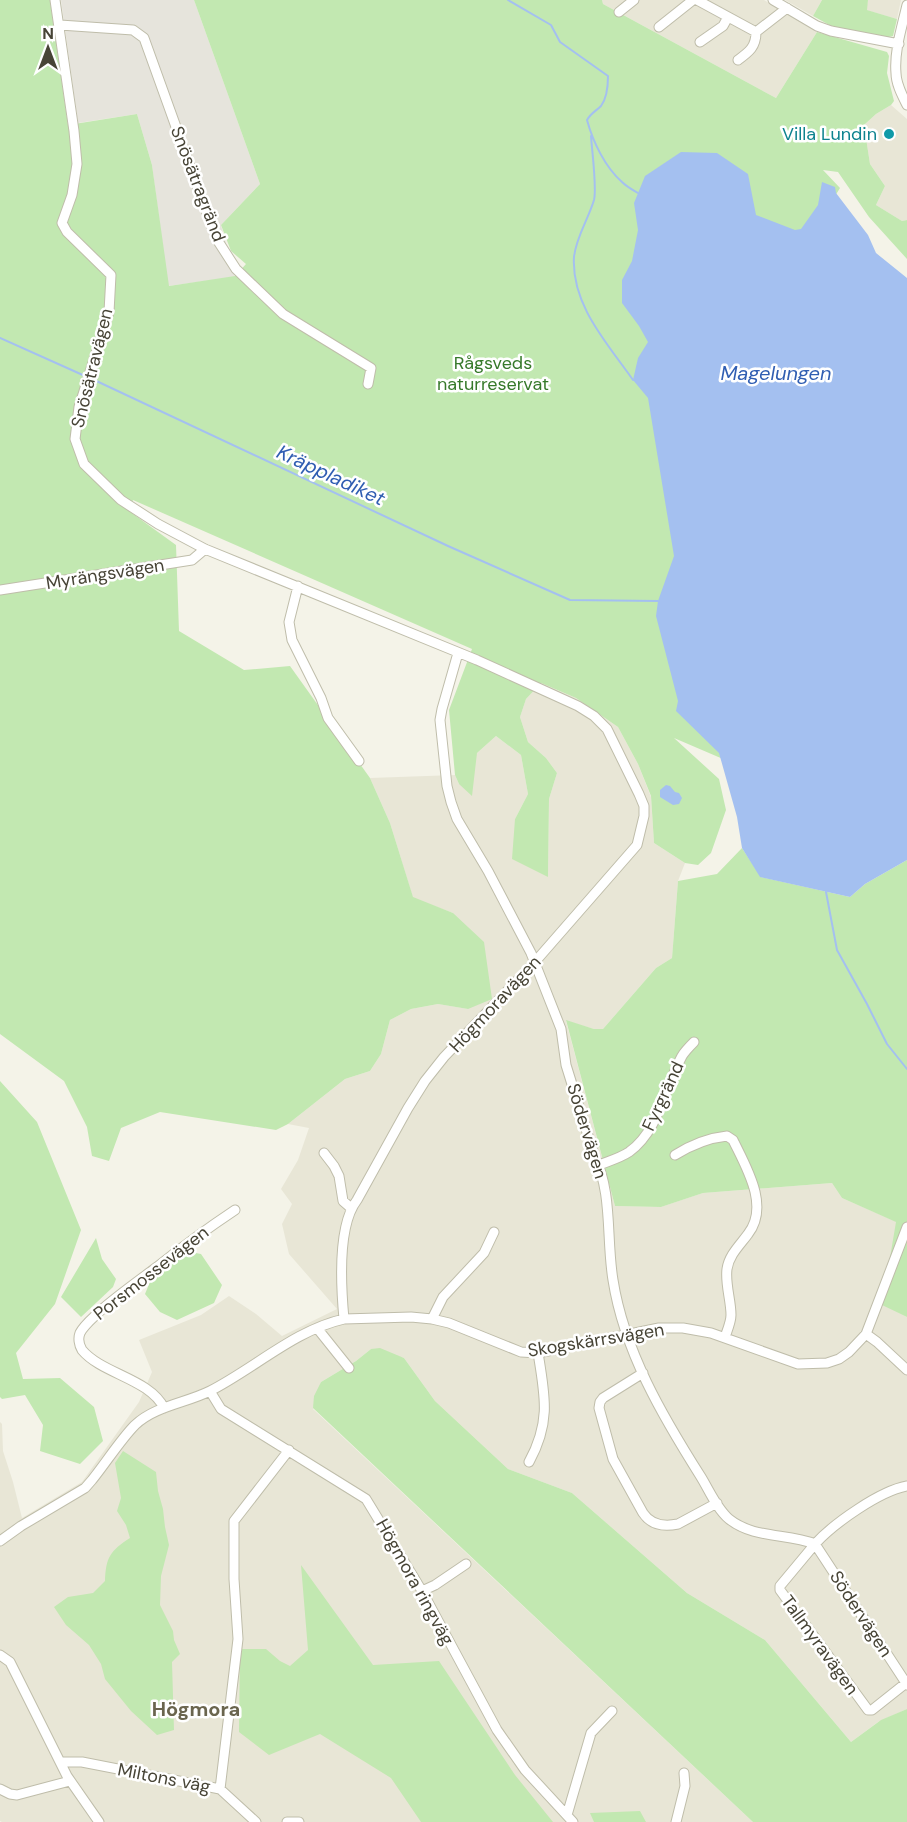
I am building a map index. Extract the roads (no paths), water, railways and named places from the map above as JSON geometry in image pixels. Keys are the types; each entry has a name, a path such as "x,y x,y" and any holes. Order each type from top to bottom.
{"street":[{"name":"Snösätravägen","path":"55,0 77,164 72,195 62,223 66,232 111,275 109,312 79,407 75,439 84,464 121,500 158,524 205,549"},
{"path":"619,12 634,0"},
{"path":"659,27 695,0 756,32"},
{"path":"773,0 817,26 831,31 899,44"},
{"path":"907,5 896,73 907,105"},
{"path":"756,32 787,8"},
{"path":"700,42 723,26 728,17"},
{"name":"Snösätragränd","path":"60,25 133,30 144,38 216,238 236,269 283,314 371,368 368,384"},
{"path":"738,60 753,49 756,32"},
{"name":"Högmoravägen","path":"205,549 458,653 578,706 594,716 607,729 644,806 637,845 534,963 444,1058 425,1081 408,1108 351,1208 344,1238 342,1300 344,1319"},
{"name":"Myrängsvägen","path":"0,590 192,560 205,549"},
{"path":"298,586 289,622 292,640 321,698 328,718 359,761"},
{"name":"Södervägen","path":"458,653 440,720 447,786 451,802 457,819 531,953 561,1029 566,1065 594,1155 599,1164 607,1202 613,1278 617,1300 632,1348 674,1432 728,1518 750,1531 815,1544 906,1684"},
{"name":"Fyrgränd","path":"599,1164 622,1156 643,1139 651,1127 683,1054 694,1042"},
{"path":"675,1155 700,1142 727,1136 733,1140 756,1193 755,1221 749,1233 733,1253 727,1269 731,1314 725,1337"},
{"path":"324,1153 339,1176 344,1202 351,1208"},
{"name":"Porsmossevägen","path":"164,1408 161,1402 145,1389 82,1350 79,1343 80,1333 118,1295 198,1234 235,1210"},
{"name":"Skogskärrsvägen","path":"344,1319 432,1318 521,1352 538,1353 659,1328 683,1328 725,1337 798,1364 827,1363 849,1352 866,1334 907,1227"},
{"path":"432,1318 443,1297 484,1253 494,1232"},
{"path":"0,1541 84,1488 135,1425 164,1408 210,1391 317,1328 344,1319"},
{"path":"317,1328 348,1368"},
{"path":"866,1334 907,1370"},
{"path":"529,1462 540,1438 545,1405 538,1353"},
{"path":"643,1373 603,1398 599,1408 613,1459 643,1513 656,1524 672,1526 717,1503"},
{"name":"Högmora ringväg","path":"210,1391 221,1409 366,1499 422,1591 497,1730 525,1770 570,1818"},
{"path":"220,1789 238,1639 234,1579 234,1521 289,1450"},
{"path":"815,1544 823,1535 880,1496 891,1490 907,1486"},
{"name":"Tallmyravägen","path":"815,1544 780,1586 780,1590 868,1710 872,1710 906,1684"},
{"path":"422,1591 466,1564"},
{"path":"0,1655 10,1662 70,1781 99,1822"},
{"path":"570,1818 591,1733 612,1710"},
{"name":"Miltons väg","path":"60,1762 82,1762 220,1789 256,1822"},
{"path":"676,1822 685,1786 684,1773"},
{"path":"0,1789 17,1795 70,1781"},
{"path":"287,1822 299,1822"}],"water":[{"name":"Magelungen","path":"681,152 717,153 748,174 756,215 795,230 801,229 818,205 822,182 835,187 836,193 868,235 876,253 907,278 907,860 865,884 850,897 760,877 742,848 737,817 719,753 676,711 678,701 656,616 658,601 674,556 648,398 633,380 638,358 648,342 622,303 622,280 632,261 638,230 634,203 645,176"},
{"path":"666,785 679,793 682,798 679,804 673,805 660,797 660,790"}],"waterway":[{"path":"508,0 551,25 560,42 608,76 603,103 587,120 605,162 624,184 638,193"},
{"path":"591,136 595,194 575,250 575,275 578,291 593,323 633,380"},
{"name":"Kräppladiket","path":"0,338 85,376"},
{"name":"Kräppladiket","path":"90,378 448,546 570,600 658,601"},
{"path":"826,892 837,950 887,1044 907,1069"}],"place":[{"name":"Villa Lundin","path":"889,134"}],"district":[{"name":"Högmora","path":"196,1709"}],"park label":[{"name":"Rågsveds naturreservat","path":"493,373"}]}
